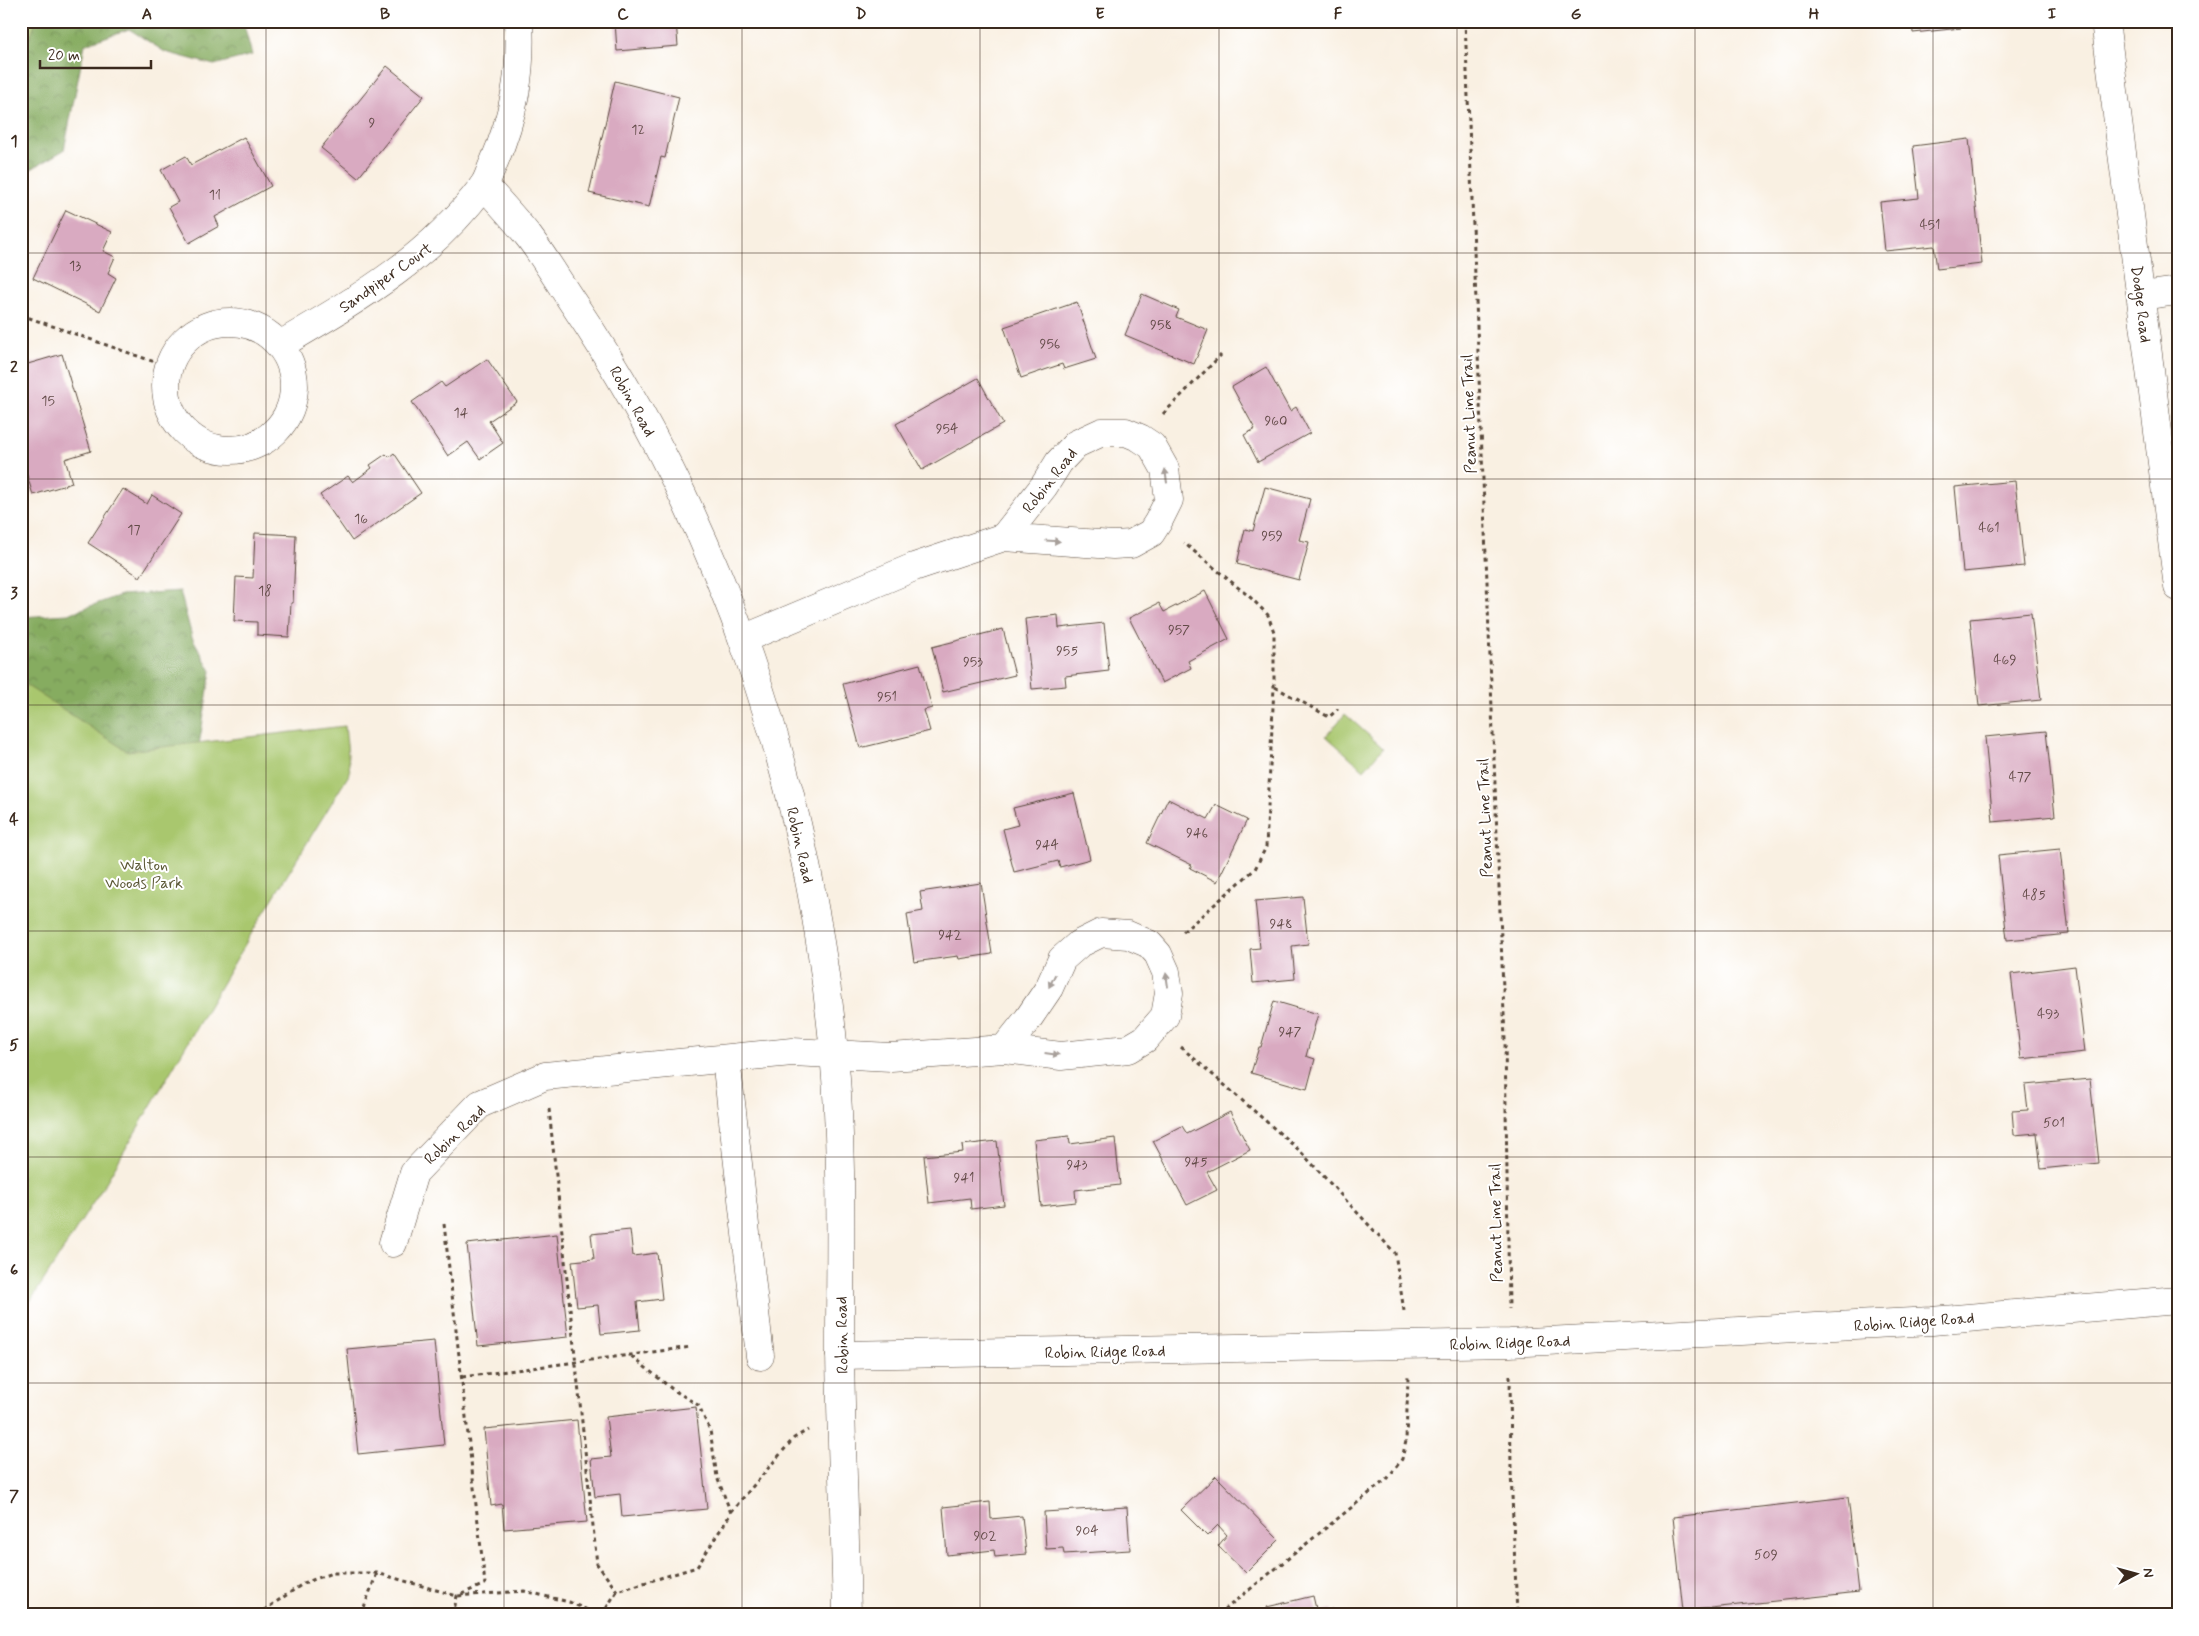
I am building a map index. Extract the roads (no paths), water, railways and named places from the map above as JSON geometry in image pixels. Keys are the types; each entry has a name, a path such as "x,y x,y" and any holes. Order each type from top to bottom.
{"street":[{"name":"Sandpiper Court","path":"280,344 367,294 434,243 484,185 506,136 519,82 519,21"},
{"name":"Dodge Road","path":"2105,21 2178,587"},
{"name":"Robin Road","path":"484,185 529,237 603,346 648,426 682,494 743,639 781,758 814,900 834,1055 839,1155 840,1355 847,1615"},
{"path":"2141,296 2178,291"},
{"path":"229,322 248,324 266,332 280,344 291,364 295,386 291,408 280,426 264,441 243,449 221,450 200,443 183,429 171,410 166,389 169,367 179,347 193,334 210,325 229,322"},
{"name":"Robin Road","path":"743,639 914,567 1004,537 1113,545 1131,544 1151,533 1168,500 1165,469 1152,446 1140,438 1126,432 1102,432 1076,444 1059,462 1044,486 1004,537"},
{"name":"Robin Road","path":"392,1243 414,1172 480,1104 545,1076 792,1052 891,1057 1004,1049 1061,1056 1128,1049 1145,1039 1165,1016 1169,993 1166,972 1158,954 1149,944 1128,935 1101,933 1079,944 1062,959 1049,988 1028,1019 1004,1049"},
{"path":"726,1059 760,1356"},
{"name":"Robin Ridge Road","path":"840,1355 1510,1343 1932,1321 2178,1300"}],"park label":[{"name":"Walton Woods Park","path":"144,873"}]}
